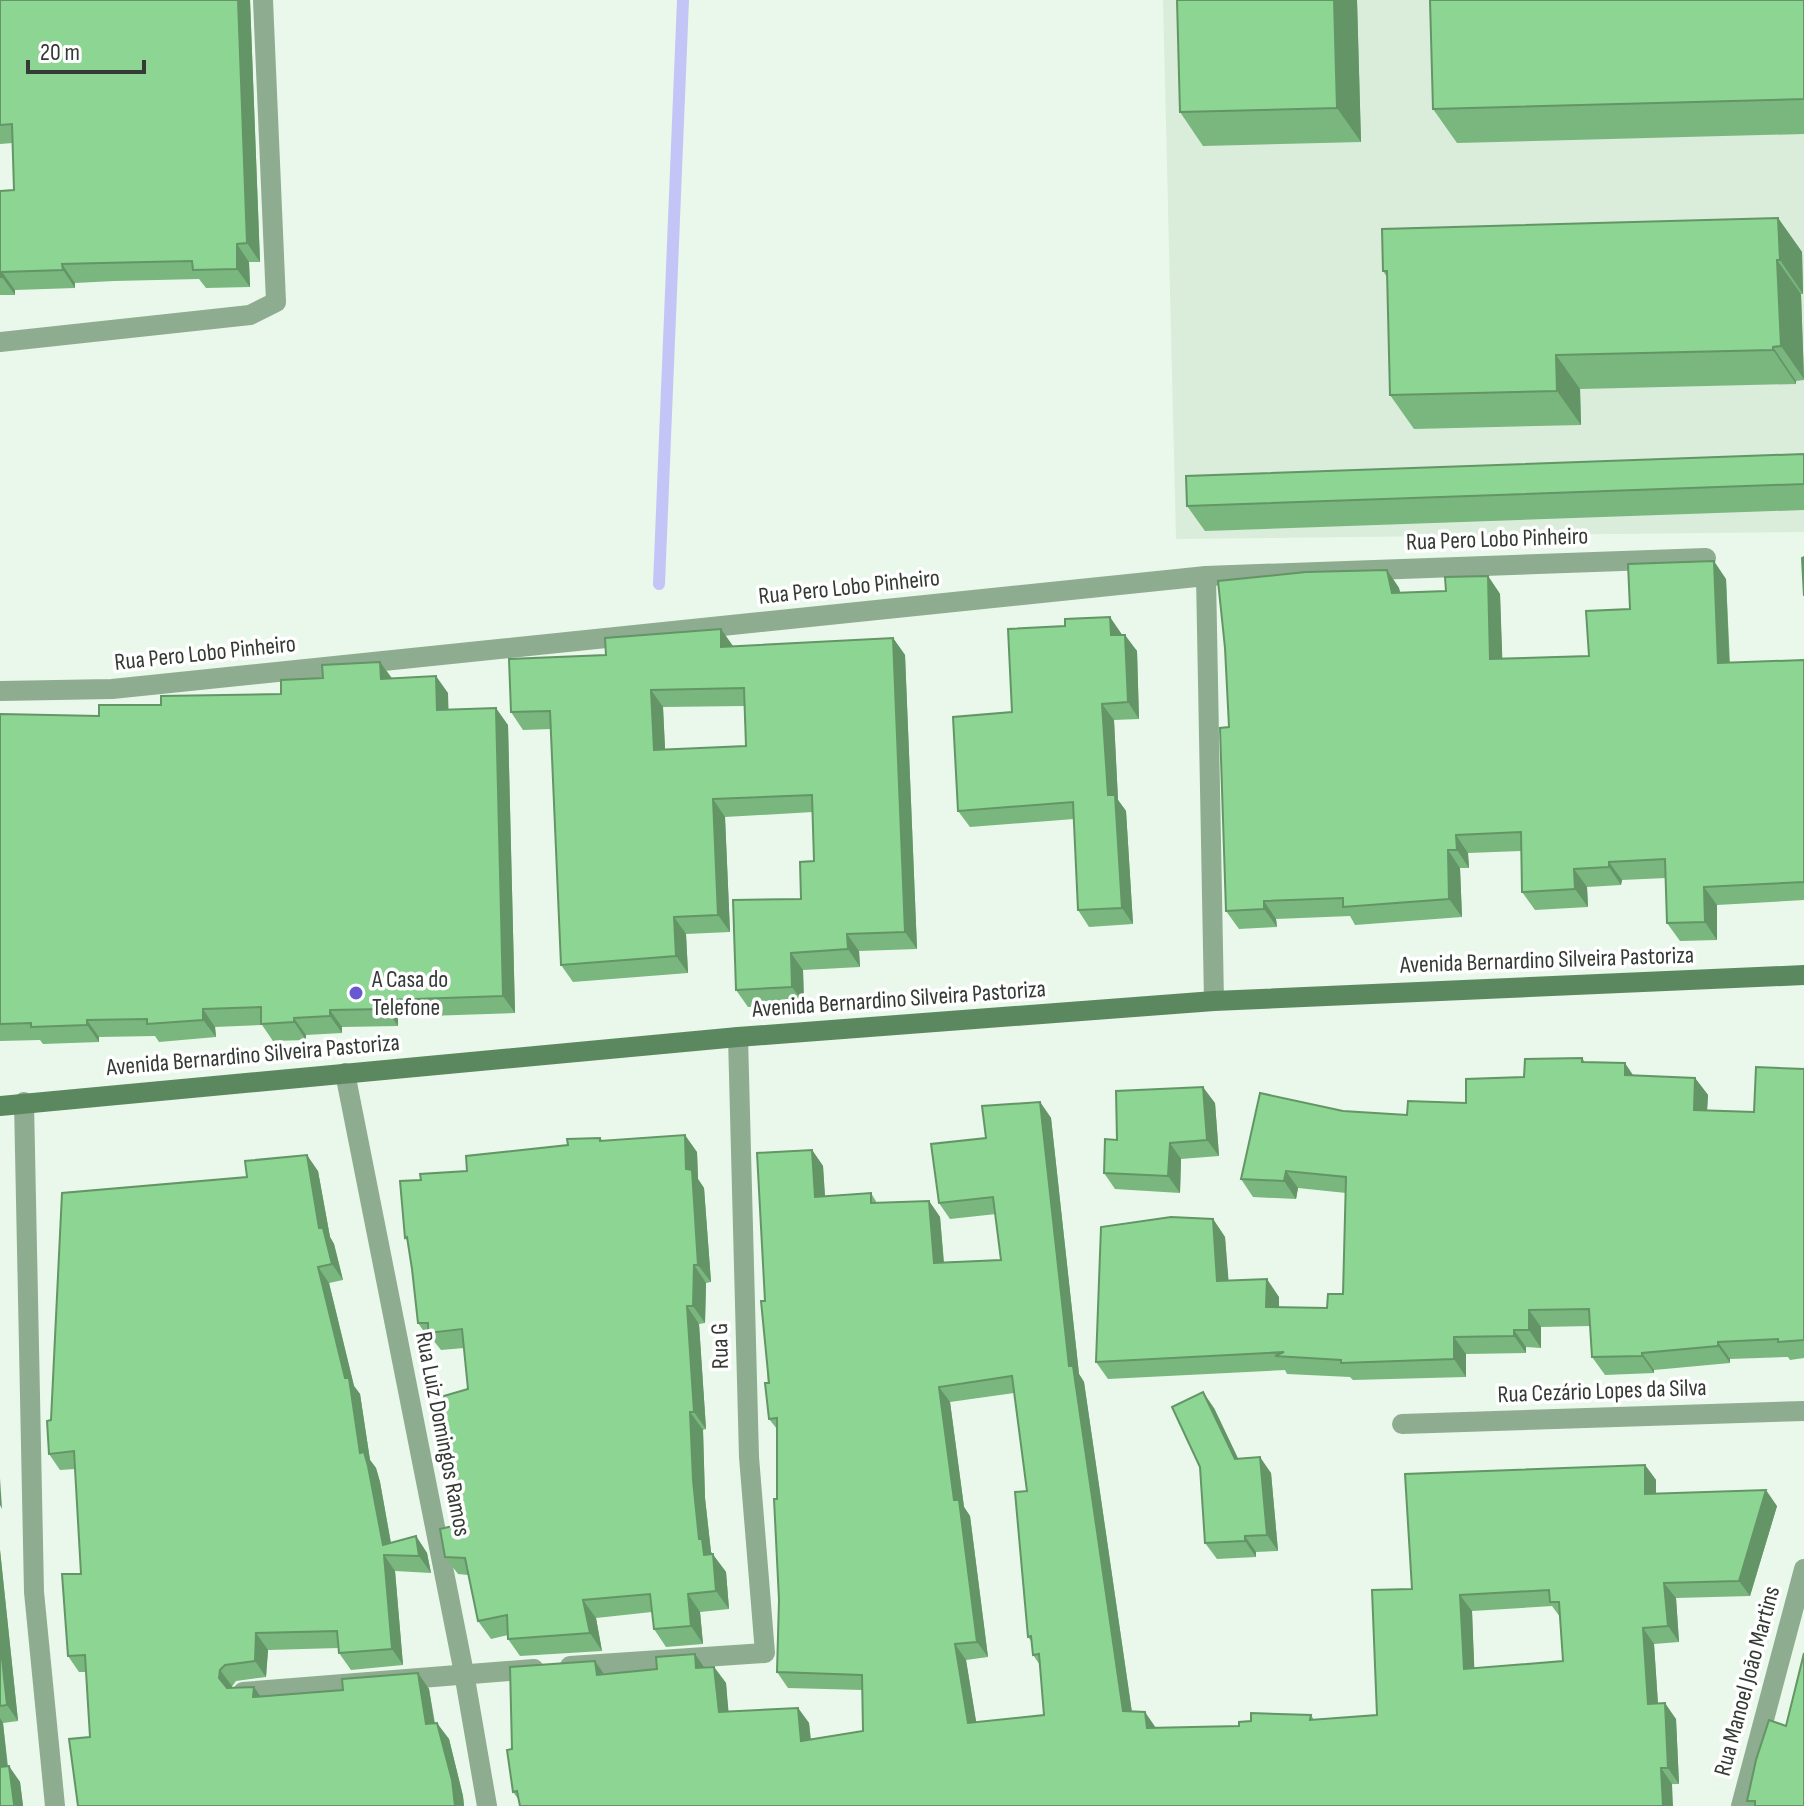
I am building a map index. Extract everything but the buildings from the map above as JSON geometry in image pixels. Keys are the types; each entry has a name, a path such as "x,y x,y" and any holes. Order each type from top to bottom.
{"main road":[{"name":"Avenida Bernardino Silveira Pastoriza","path":"0,1106 738,1037 1214,1001 1804,975"}],"street":[{"path":"0,342 250,315 276,302 263,0"},
{"name":"Rua Pero Lobo Pinheiro","path":"0,691 112,689 1206,576 1706,558"},
{"path":"1206,576 1214,1001"},
{"name":"Rua G","path":"464,1673 765,1653 749,1457 738,1037"},
{"name":"Rua Luiz Domingos Ramos","path":"345,1073 464,1673 487,1806"},
{"path":"24,1102 34,1592 55,1806"},
{"name":"Rua Cezário Lopes da Silva","path":"1402,1424 1804,1411"},
{"name":"Rua Manoel João Martins","path":"1741,1806 1804,1569"},
{"path":"243,1692 464,1673"}],"shaded area":[{"path":"1163,0 1804,0 1804,532 1176,539"}],"waterway":[{"path":"659,584 683,0"}],"place":[{"name":"A Casa do Telefone","path":"356,993"}]}
